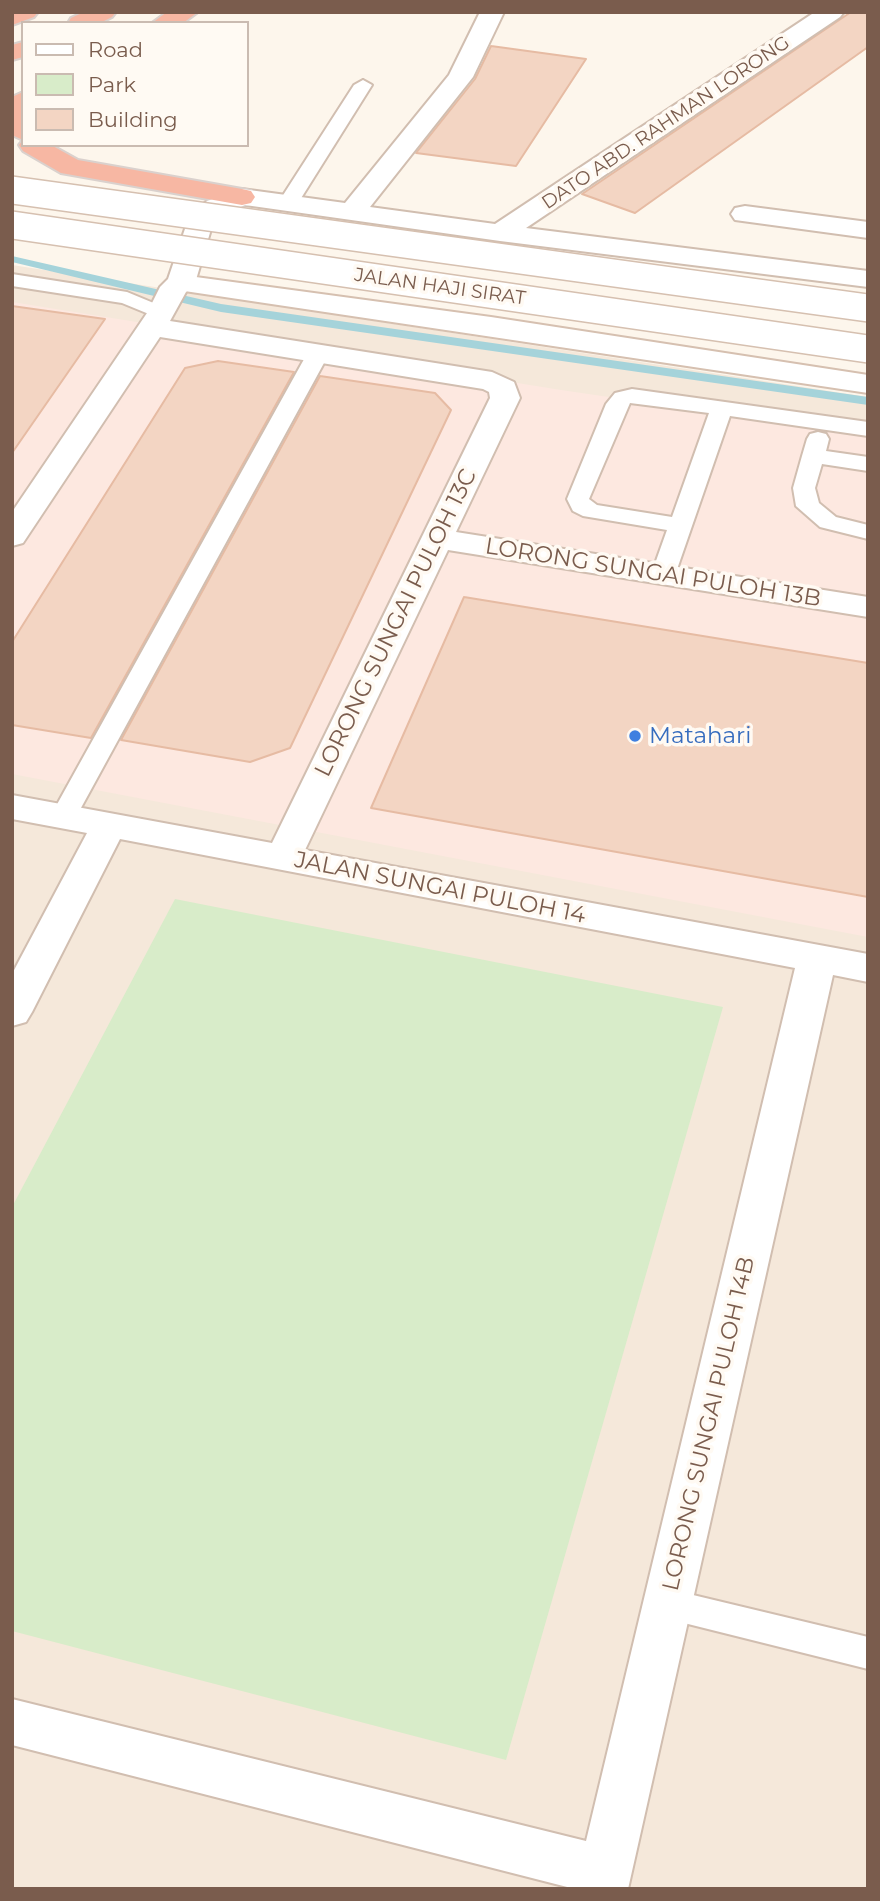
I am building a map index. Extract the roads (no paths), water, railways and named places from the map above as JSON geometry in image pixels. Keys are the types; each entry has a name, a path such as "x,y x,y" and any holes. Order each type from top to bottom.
{"highway":[{"path":"12,18 26,12"},
{"path":"168,21 186,12"},
{"path":"21,104 14,120 21,129"},
{"path":"35,147 70,167 242,197"}],"street":[{"path":"352,212 460,77 492,12"},
{"name":"DATO ABD. RAHMAN LORONG","path":"500,233 832,12"},
{"name":"JALAN HAJI SIRAT","path":"12,190 868,307"},
{"path":"12,536 166,304 199,223 216,207 242,197 500,233 868,279"},
{"path":"745,214 868,230"},
{"name":"JALAN HAJI SIRAT","path":"12,225 868,349"},
{"path":"166,304 319,352"},
{"path":"166,304 491,326 868,384"},
{"name":"LORONG SUNGAI PULOH 13C","path":"283,858 505,398 503,388 492,381 319,352"},
{"name":"LORONG SUNGAI PULOH 13B","path":"438,539 868,607"},
{"name":"JALAN SUNGAI PULOH 14","path":"12,807 868,968"},
{"path":"12,1012 109,825"},
{"name":"LORONG SUNGAI PULOH 14B","path":"603,1880 817,958"},
{"path":"12,1722 603,1880"}],"lane":[{"path":"288,203 363,85"},
{"path":"12,280 166,304"},
{"path":"63,817 319,352"},
{"path":"679,525 591,511 581,506 578,499 617,404 623,398 632,396 868,429"},
{"path":"663,575 722,408"},
{"path":"824,423 804,488 808,506 828,522 868,532"},
{"path":"813,456 868,464"},
{"path":"667,1605 868,1653"}],"waterway":[{"path":"12,259 221,308 868,401"}],"place":[{"name":"Matahari","path":"635,736"}]}
